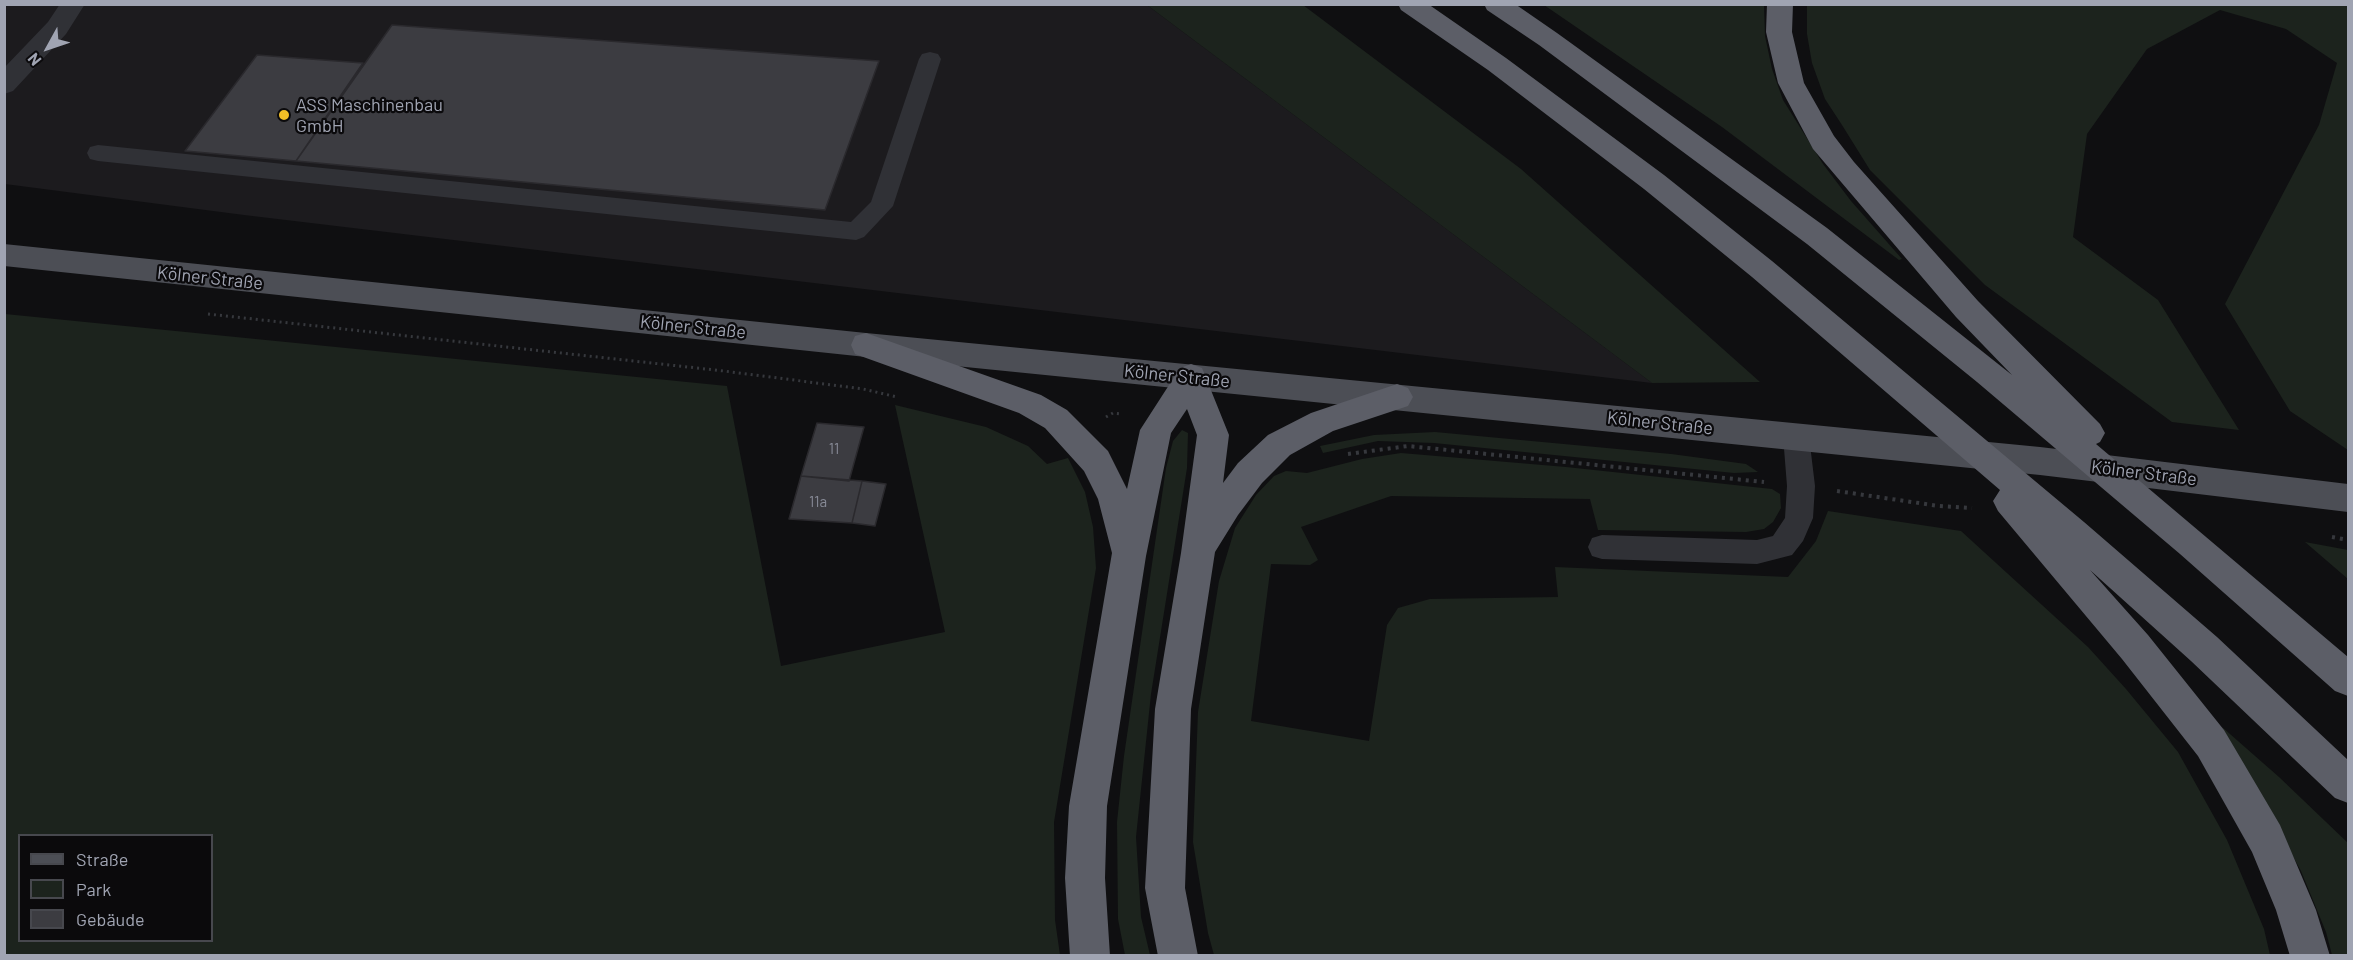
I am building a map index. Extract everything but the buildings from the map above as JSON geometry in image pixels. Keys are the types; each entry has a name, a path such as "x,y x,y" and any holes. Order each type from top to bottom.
{"highway":[{"path":"1410,4 1497,64 1654,182 1923,405 2204,649 2349,785"},
{"path":"1496,4 1548,39 1817,236 2038,414 2349,679"},
{"path":"1780,4 1779,32 1791,83 1823,142 1966,309 2073,417 2192,543"},
{"path":"867,345 1030,404 1056,419 1096,461 1115,499 1129,556"},
{"path":"1178,956 1165,888 1173,709 1198,553 1213,435 1191,377"},
{"path":"1090,956 1085,878 1088,806 1129,556 1156,430 1191,377"},
{"path":"1198,553 1226,505 1250,472 1279,445 1322,422 1397,397"},
{"path":"1923,405 2034,528 2135,647 2211,743 2266,839 2296,910 2310,956"}],"main road":[{"name":"Kölner Straße","path":"4,255 867,345 2040,461 2349,498"}],"street":[{"path":"4,86 57,28 72,4"}],"lane":[{"path":"98,153 856,231 881,206 930,59"},
{"path":"1602,548 1756,552 1782,546 1793,532 1799,518 1801,486 1796,436"}],"shaded area":[{"path":"5,5 1147,5 1652,383 244,215 5,184"}],"green space":[{"path":"1147,5 1303,5 1521,169 1760,382 1652,383"},
{"path":"1544,5 1764,5 1765,36 1772,69 1783,100 1823,164 1851,201 1902,259 1899,260 1722,127"},
{"path":"1807,5 2348,5 2348,450 2290,411 2225,304 2319,125 2337,63 2286,29 2220,10 2147,49 2087,134 2073,237 2158,300 2239,430 2172,422 1985,285 1870,170 1825,99 1812,63 1807,34"},
{"path":"5,314 727,386 781,666 945,632 895,405 986,427 1028,446 1047,464 1068,458 1085,492 1093,527 1096,568 1054,822 1055,920 1060,955 5,955"},
{"path":"1182,430 1188,433 1187,468 1151,694 1136,837 1141,917 1150,955 1125,955 1118,919 1117,822 1124,756 1166,468 1173,441"},
{"path":"1435,432 1671,454 1746,464 1758,472 1734,473 1434,443 1378,441 1323,453 1320,446 1374,435"},
{"path":"1401,453 1566,467 1772,489 1780,494 1781,508 1773,522 1764,529 1746,532 1598,530 1590,499 1391,496 1301,527 1318,560 1310,565 1271,564 1251,721 1369,741 1387,625 1398,608 1430,599 1558,597 1555,567 1788,577 1816,541 1828,511 1961,531 2088,647 2178,752 2227,840 2264,929 2270,955 1214,955 1208,933 1193,842 1198,712 1219,581 1235,528 1256,495 1274,476 1286,471 1307,473 1362,459"},
{"path":"2305,542 2348,550 2348,579"},
{"path":"2222,727 2279,777 2348,843 2348,955 2332,955 2326,932 2301,871"}],"place":[{"name":"ASS Maschinenbau GmbH","path":"284,115"}]}
